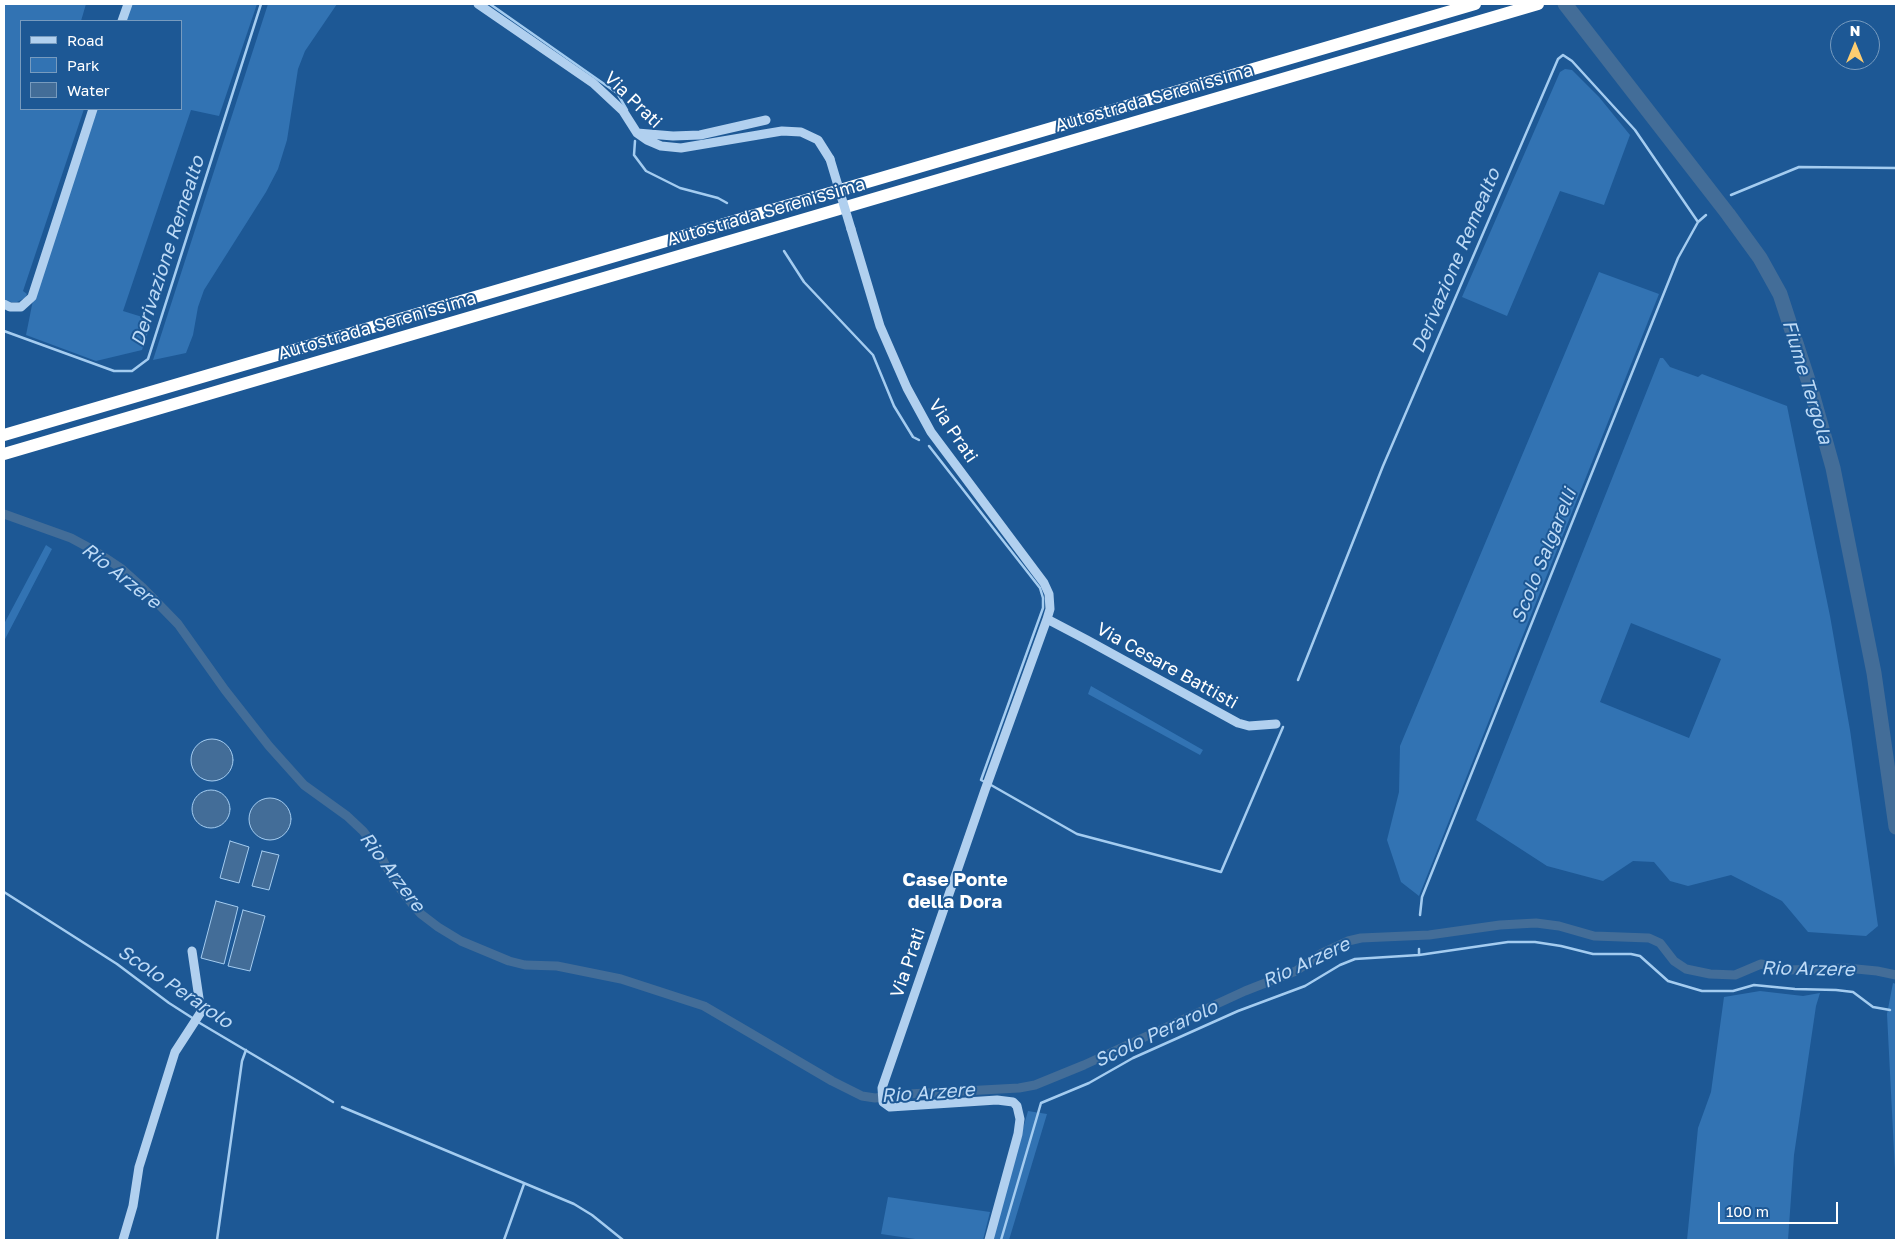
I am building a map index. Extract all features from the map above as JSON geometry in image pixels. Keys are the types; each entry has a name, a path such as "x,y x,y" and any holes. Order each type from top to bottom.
{"highway":[{"name":"Autostrada Serenissima","path":"4,435 1472,4"},
{"name":"Autostrada Serenissima","path":"4,454 1538,4"}],"street":[{"path":"122,20 128,4"},
{"name":"Via Prati","path":"478,4 593,83 623,111 637,133 661,146 681,148 773,132 801,132 818,140 830,159 880,326 907,388 931,432 1044,583 1049,594 1050,601 1047,619 985,790 882,1097 887,1106 894,1107 997,1100 1013,1102 1016,1106 1020,1119 1018,1134 989,1240"},
{"path":"4,304 10,307 21,307 32,297 93,110"},
{"path":"637,133 647,132 673,136 700,135 766,120"},
{"name":"Via Cesare Battisti","path":"1047,619 1238,724 1249,726 1276,724"},
{"path":"123,1240 133,1206 139,1168 175,1052 201,1012 192,951"}],"green space":[{"path":"4,4 86,4 81,20 20,20 20,110 84,110 23,291 27,294 25,298 17,302 4,299"},
{"path":"131,4 257,4 219,116 191,110 123,311 152,320 142,350 96,361 26,335 33,300 96,110 182,110 182,20 125,20"},
{"path":"268,4 337,4 305,51 298,69 287,140 278,169 266,192 204,290 198,307 193,335 186,353 153,360"},
{"path":"1565,69 1572,70 1599,97 1630,135 1604,205 1560,191 1507,316 1462,297 1560,72"},
{"path":"1599,272 1659,294 1419,896 1401,882 1387,840 1399,792 1400,746"},
{"path":"1660,358 1663,358 1670,367 1698,377 1702,374 1787,406 1830,616 1850,730 1878,926 1866,936 1808,932 1782,901 1731,875 1688,886 1670,881 1654,862 1633,861 1603,881 1547,866 1476,820","holes":["1631,623 1721,659 1689,738 1600,702"]},
{"path":"46,545 52,549 4,641 4,624"},
{"path":"1091,686 1203,750 1200,755 1088,694"},
{"path":"1893,983 1896,984 1896,1191 1887,1014"},
{"path":"1760,991 1803,996 1820,993 1816,1006 1794,1155 1788,1240 1687,1240 1698,1128 1711,1092 1724,997"},
{"path":"1028,1111 1047,1114 1009,1240 991,1240"},
{"path":"888,1197 990,1212 983,1240 922,1240 881,1234"}],"water":[{"path":"216,739 224,742 230,748 233,760 230,772 224,778 208,781 200,778 194,772 191,756 194,748 200,742"},
{"path":"211,790 224,796 230,809 224,822 211,828 198,822 192,809 198,796"},
{"path":"274,798 282,801 288,807 291,819 288,831 282,837 266,840 258,837 252,831 249,815 252,807 258,801"},
{"path":"230,841 249,847 239,883 220,878"},
{"path":"262,851 279,855 269,890 252,886"},
{"path":"216,901 238,907 224,964 201,958"},
{"path":"243,910 265,916 250,971 228,966"}],"waterway":[{"name":"Derivazione Remealto","path":"4,331 114,371 132,371 148,359 261,4"},
{"name":"Derivazione Remealto","path":"490,4 617,93 627,110"},
{"name":"Fiume Tergola","path":"1565,4 1728,214 1760,258 1780,294 1810,386 1833,468 1874,673 1896,827"},
{"name":"Derivazione Remealto","path":"1298,680 1383,466 1558,59 1563,55 1572,61 1635,130 1698,222"},
{"name":"Derivazione Remealto","path":"635,141 634,155 646,171 680,188 718,198 727,203"},
{"path":"1731,195 1799,167 1896,168"},
{"name":"Scolo Salgarelli","path":"1420,915 1422,897 1678,258 1698,222 1706,215"},
{"name":"Derivazione Remealto","path":"784,251 804,282 873,355 894,406 913,437 919,440"},
{"name":"Derivazione Remealto","path":"929,446 1040,588 1043,598 1043,608 981,780 983,781"},
{"name":"Rio Arzere","path":"4,514 71,538 122,569 142,587 178,624 225,690 269,746 304,785 347,816 363,831 377,849 393,879 408,899 421,914 438,927 461,941 509,961 525,965 557,966 621,979 704,1006 832,1081 862,1096 875,1098 908,1094 1019,1088 1035,1085 1084,1065 1245,991 1296,971 1322,953 1348,941 1361,938 1429,935 1500,925 1536,923 1559,926 1594,936 1649,938 1660,943 1674,961 1686,969 1710,974 1735,975 1761,964 1789,970 1846,968 1896,975"},
{"name":"Derivazione Remealto","path":"991,785 1077,834 1221,872 1283,727"},
{"name":"Scolo Perarolo","path":"4,892 117,964 169,1003 194,1019"},
{"name":"Scolo Perarolo","path":"1001,1240 1041,1103 1089,1083 1133,1058 1238,1011 1305,986 1340,965 1355,959 1419,955 1508,942 1535,942 1593,954 1631,954 1640,956 1668,981 1702,991 1733,991 1754,985 1836,990 1853,992 1873,1007 1890,1010"},
{"name":"Scolo Salgarelli","path":"1419,949 1419,955"},
{"name":"Scolo Perarolo","path":"198,1022 333,1102"},
{"path":"217,1240 242,1061 246,1050"},
{"name":"Scolo Perarolo","path":"342,1107 574,1204 592,1215 623,1240"},
{"path":"504,1240 524,1184"}],"district":[{"name":"Case Ponte della Dora","path":"955,891"}]}
